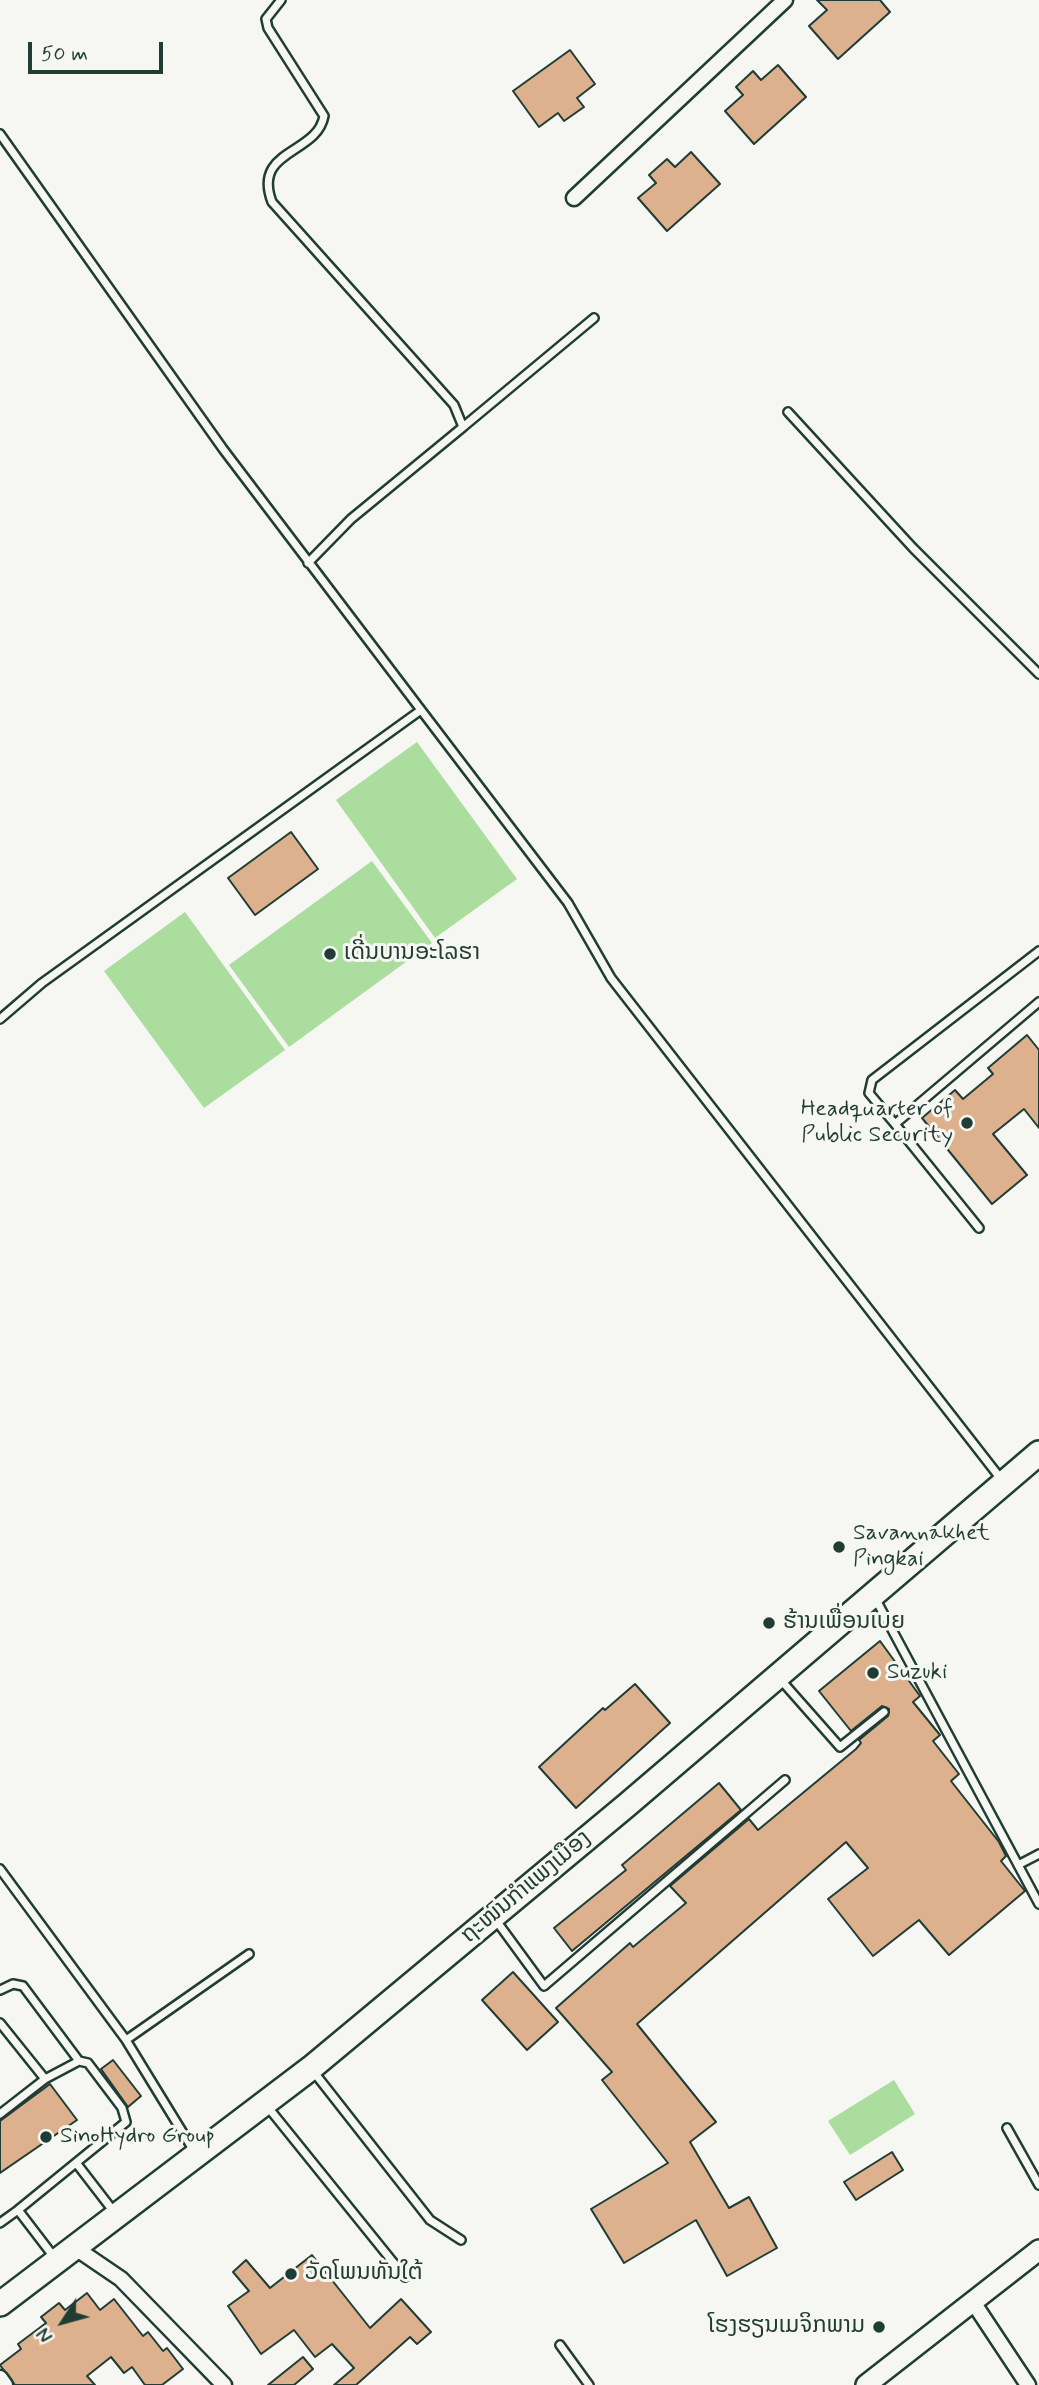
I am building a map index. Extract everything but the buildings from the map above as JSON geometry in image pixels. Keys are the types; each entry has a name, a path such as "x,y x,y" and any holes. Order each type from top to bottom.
{"main road":[{"name":"ຖະໜົນກຳແພງເມືອງ","path":"0,2304 311,2068 1039,1453"}],"street":[{"path":"574,198 785,0"},
{"path":"866,2385 1039,2250"},
{"path":"65,2254 121,2279 224,2385"},
{"path":"973,2302 1028,2385"},
{"path":"0,2378 5,2385"}],"lane":[{"path":"281,0 266,19 268,28 324,116 317,132 276,163 270,172 267,189 272,202 454,405 463,427"},
{"path":"0,134 223,449 568,903 611,978 1004,1483"},
{"path":"308,563 351,519 594,318"},
{"path":"788,412 913,548 1039,674"},
{"path":"0,1019 42,983 421,710"},
{"path":"979,1228 869,1093 872,1080 1039,951"},
{"path":"895,1124 1039,1002"},
{"path":"873,1594 1039,1904"},
{"path":"777,1676 840,1747 884,1712"},
{"path":"493,1916 544,1986 785,1780"},
{"path":"1017,1865 1039,1854"},
{"path":"0,1869 126,2040 197,2155"},
{"path":"126,2040 249,1954"},
{"path":"0,1990 13,1984 23,1986 79,2061"},
{"path":"0,2023 45,2079"},
{"path":"0,2114 45,2079 79,2061 88,2063 122,2108 126,2122 77,2164 0,2223"},
{"path":"311,2068 430,2220 439,2229 461,2239"},
{"path":"264,2102 405,2277"},
{"path":"1007,2128 1039,2185"},
{"path":"77,2164 117,2215"},
{"path":"18,2210 65,2254"},
{"path":"560,2345 590,2385"}],"green space":[{"path":"417,742 517,879 435,938 336,800"},
{"name":"ເດີ່ນບານອະໂລຮາ","path":"372,861 432,943 289,1047 229,965"},
{"path":"185,912 285,1050 204,1108 104,971"},
{"path":"894,2080 915,2114 850,2155 828,2121"}],"place":[{"name":"ເດີ່ນບານອະໂລຮາ","path":"330,954"},
{"name":"Headquarter of Public Security","path":"967,1123"},
{"name":"Savannakhet Pingkai","path":"839,1547"},
{"name":"ຮ້ານເພື່ອນເບຍ","path":"769,1623"},
{"name":"Suzuki","path":"873,1673"},
{"name":"SinoHydro Group","path":"46,2137"},
{"name":"ວັດໂພນທັນໃຕ້","path":"291,2274"},
{"name":"ໂຮງຮຽນເມຈິກພາມ","path":"879,2327"}]}
